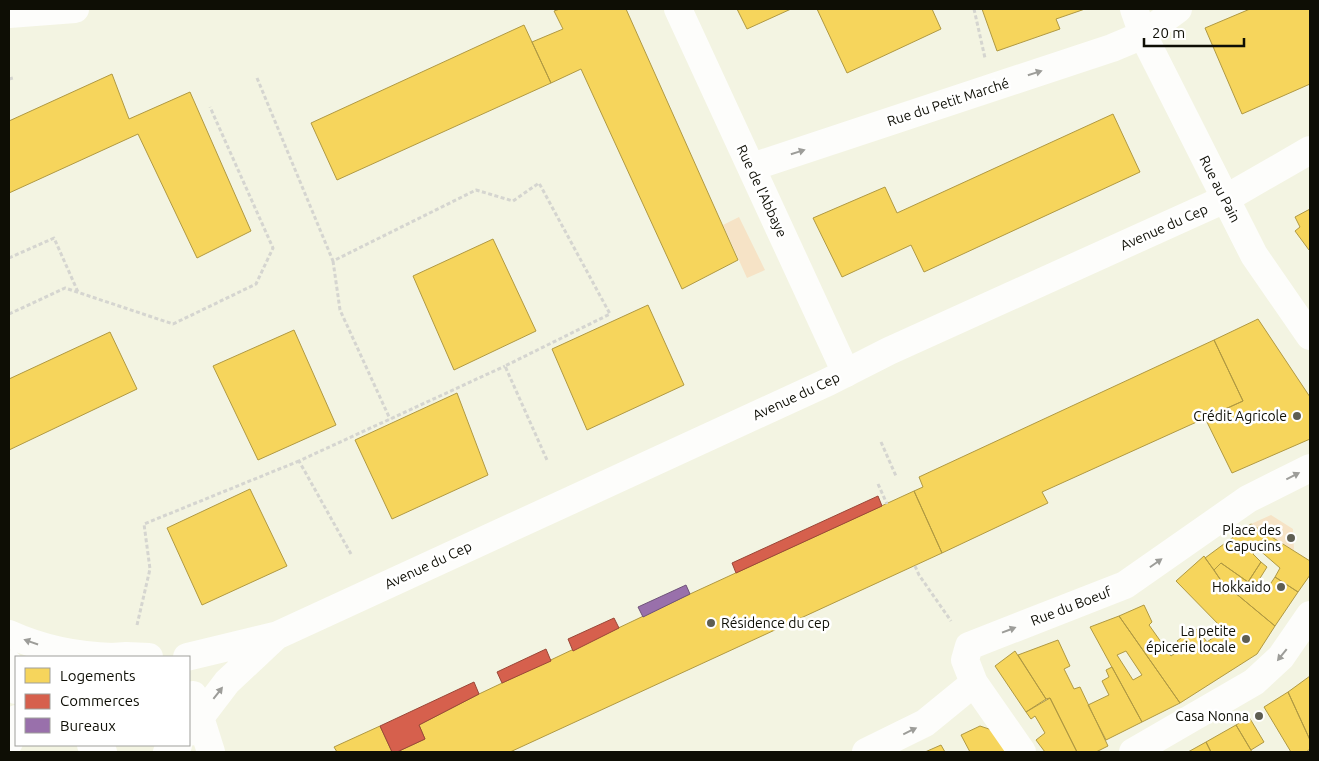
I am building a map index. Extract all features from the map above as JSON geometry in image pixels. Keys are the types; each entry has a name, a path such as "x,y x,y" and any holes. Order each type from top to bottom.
{"street":[{"path":"9,14 75,9"},
{"name":"Rue de l'Abbaye","path":"678,9 846,373"},
{"name":"Rue au Pain","path":"1134,9 1143,35 1254,255 1310,336"},
{"name":"Rue du Petit Marché","path":"752,168 1112,48 1143,35 1178,9"},
{"name":"Avenue du Cep","path":"190,656 278,634 846,373 898,347 1225,199 1310,150"},
{"name":"Rue du Boeuf","path":"969,646 1125,585 1248,499 1310,468"},
{"path":"1133,752 1254,682 1281,657 1310,615"},
{"path":"9,634 41,646 88,656"},
{"name":"Avenue du Cep","path":"192,712 278,634"},
{"path":"969,646 965,660 974,683 1022,752"},
{"path":"9,662 15,684"},
{"path":"866,752 925,723 974,683"},
{"path":"192,712 211,752"},
{"path":"9,742 15,722"},
{"path":"93,746 104,752"}],"path":[{"path":"974,9 987,64"},
{"path":"257,78 333,261 340,310 390,419"},
{"path":"9,314 65,288 173,324 256,284 273,248 210,107"},
{"path":"136,632 150,568 144,524 299,460 390,419 505,366 610,314 539,183 513,200 476,190 333,261"},
{"path":"9,258 54,238 78,292"},
{"path":"505,366 547,460"},
{"path":"881,442 896,476"},
{"path":"299,460 351,554"},
{"path":"878,484 887,504"},
{"path":"915,566 919,575 969,646"}],"shaded area":[{"path":"739,217 765,270 747,278 723,225"},
{"path":"1271,515 1293,529 1294,551 1251,524"}],"building: Logements":[{"path":"560,9 626,9 738,260 682,289 581,69 551,83 532,42 563,29 554,11"},
{"path":"737,9 791,9 747,29"},
{"path":"817,9 932,9 941,29 847,73"},
{"path":"982,9 1085,9 1056,19 1060,29 997,51"},
{"path":"1250,9 1310,9 1310,84 1242,114 1205,28"},
{"path":"524,25 551,83 337,180 311,123"},
{"path":"112,74 129,119 190,92 251,231 197,258 138,134 9,193 9,121"},
{"path":"1113,114 1140,172 924,272 911,245 842,277 813,218 885,187 897,213"},
{"path":"1310,209 1309,250 1295,231 1300,227 1295,217"},
{"path":"493,239 536,331 454,370 413,276"},
{"path":"648,305 684,385 587,430 552,349"},
{"path":"1258,319 1310,397 1310,439 1232,473 1205,418 1243,401 1214,340"},
{"path":"294,330 336,425 258,460 213,366"},
{"path":"110,332 137,389 9,450 9,379"},
{"path":"1214,340 1243,401 1042,492 1048,503 942,553 914,491 923,487 919,477"},
{"path":"457,393 488,475 392,519 355,440"},
{"path":"250,489 287,566 202,605 167,528"},
{"name":"Résidence du cep","path":"914,491 942,553 510,752 397,752 425,739 419,725 479,694"},
{"path":"1251,524 1310,561 1310,575 1298,592 1275,577 1280,568 1257,548 1253,554 1261,562 1248,582 1221,563 1214,570 1205,558"},
{"path":"1204,556 1222,582 1275,626 1257,654 1180,703 1119,616 1144,605 1152,622 1149,625 1171,656 1182,648 1177,641 1191,631 1197,629 1207,642 1224,630 1176,581"},
{"path":"1261,562 1267,567 1257,583 1267,589 1275,577 1298,592 1275,626 1222,582 1214,570 1221,563 1248,582"},
{"path":"1119,616 1180,703 1142,722 1090,627","holes":["1126,651 1142,675 1133,680 1117,655"]},
{"path":"1058,640 1070,666 1064,669 1074,689 1080,687 1108,746 1096,752 1077,752 1050,698 1046,699 1018,655"},
{"path":"1015,651 1046,699 1026,712 995,666"},
{"path":"1112,667 1142,722 1106,740 1088,705 1109,695 1102,681 1109,677 1106,670"},
{"path":"1310,676 1310,740 1288,692"},
{"path":"1288,692 1310,740 1310,749 1306,752 1291,752 1264,707"},
{"path":"1050,698 1077,752 1045,752 1036,740 1045,733 1035,716 1031,719 1026,712"},
{"path":"1249,717 1264,742 1251,750 1236,725"},
{"path":"1236,725 1252,752 1211,752 1206,742"},
{"path":"380,726 392,752 337,752 334,747"},
{"path":"980,726 995,731 1011,752 970,752 961,735"},
{"path":"1206,742 1211,752 1188,752"},
{"path":"941,745 945,752 925,752"}],"building: Commerces":[{"path":"878,496 882,506 736,573 732,563"},
{"path":"614,618 619,628 573,651 568,639"},
{"path":"546,649 551,661 502,683 497,672"},
{"path":"474,682 479,694 419,725 425,739 397,752 392,752 380,726"}],"building: Bureaux":[{"path":"686,585 690,594 643,617 638,607"}],"place":[{"name":"Crédit Agricole","path":"1297,416"},
{"name":"Place des Capucins","path":"1291,538"},
{"name":"Hokkaido","path":"1281,587"},
{"name":"Résidence du cep","path":"711,623"},
{"name":"La petite épicerie locale","path":"1246,639"},
{"name":"Casa Nonna","path":"1259,716"}]}
